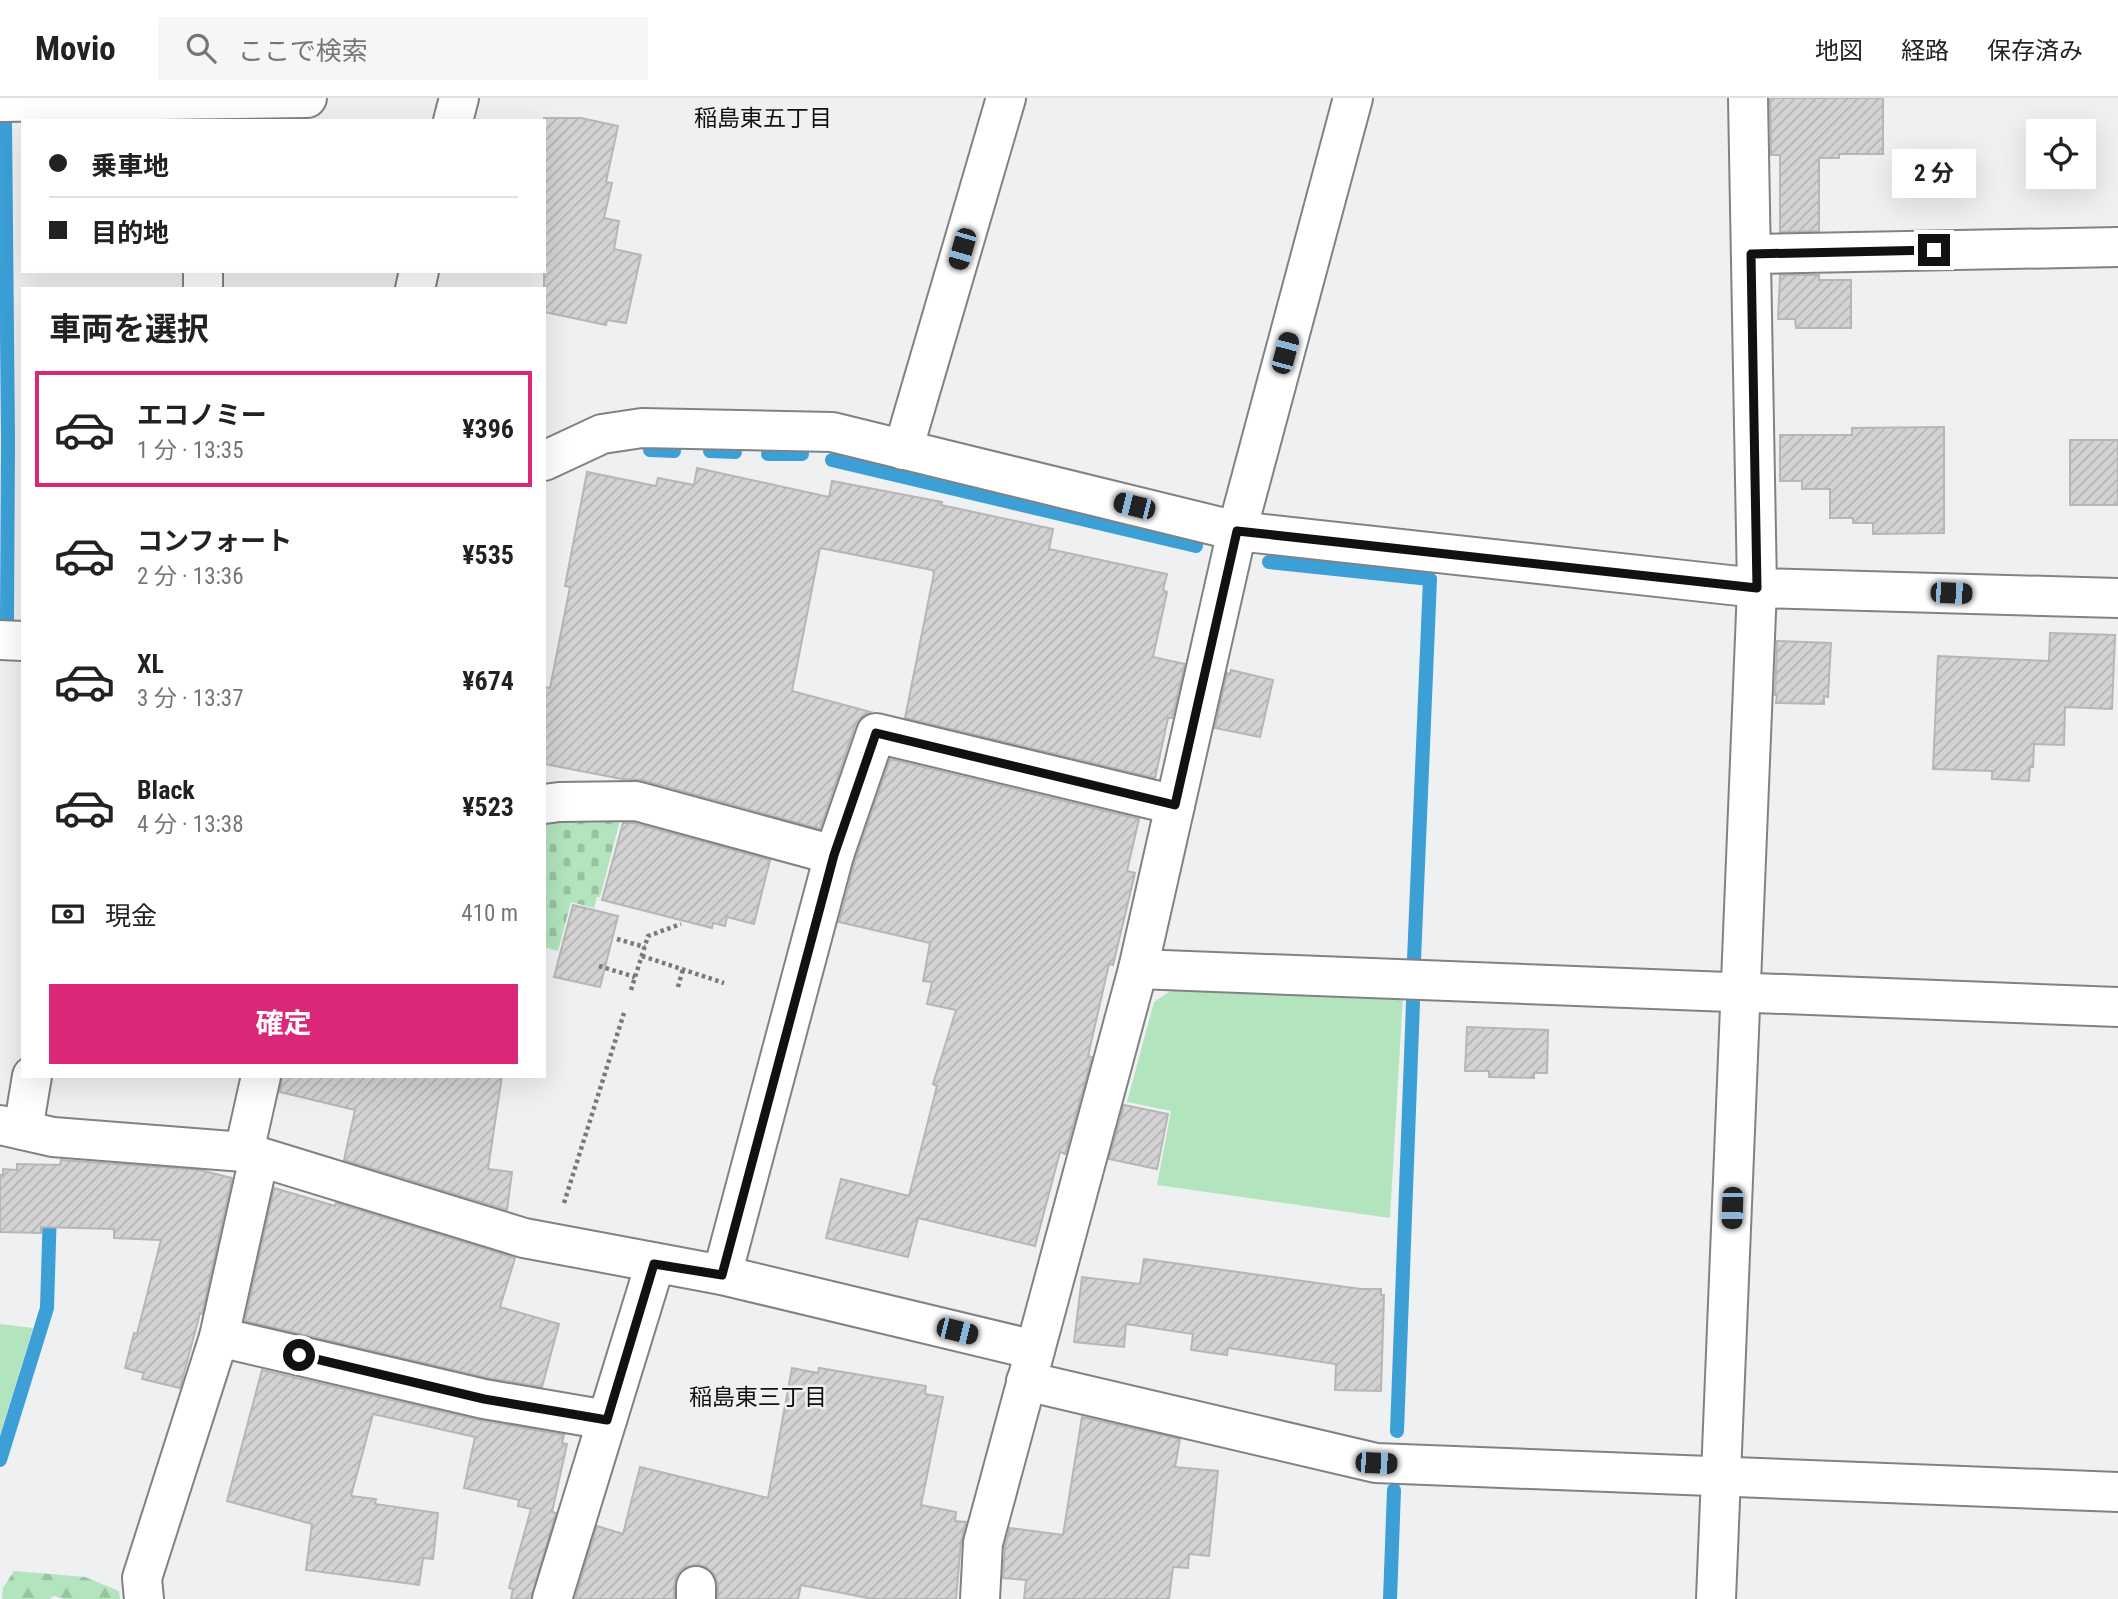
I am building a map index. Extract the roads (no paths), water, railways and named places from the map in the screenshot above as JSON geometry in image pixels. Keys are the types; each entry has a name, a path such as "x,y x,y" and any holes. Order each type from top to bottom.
{"street":[{"path":"0,102 203,110 307,98"},
{"path":"454,119 459,98"},
{"path":"903,450 1006,98"},
{"path":"980,1599 984,1543 1138,969 1237,531 1353,98"},
{"path":"1716,1599 1757,588 1748,98"},
{"path":"1751,254 2118,247"},
{"path":"546,460 602,433 642,428 832,432 1237,531 1757,588 2118,598"},
{"path":"0,640 21,641"},
{"path":"722,1275 834,855 876,733 1175,805"},
{"path":"546,804 636,801 834,855"},
{"path":"1138,969 2118,1007"},
{"path":"31,1078 12,1127 53,1137 252,1155 524,1238 722,1275 1376,1463 2118,1492"},
{"path":"144,1599 142,1578 219,1337 252,1155 261,1078"},
{"path":"552,1599 654,1264"},
{"path":"219,1337 484,1399 607,1420"}],"waterway":[{"path":"5,122 7,619"},
{"path":"650,450 674,451"},
{"path":"710,451 735,452"},
{"path":"768,454 802,454"},
{"path":"832,460 1196,546"},
{"path":"1269,562 1430,579 1414,960"},
{"path":"1397,1431 1413,1002"},
{"path":"0,1460 47,1308 50,1209"},
{"path":"1390,1599 1394,1490"}],"district":[{"name":"稲島東五丁目","path":"763,118"},
{"name":"稲島東三丁目","path":"758,1397"}]}
